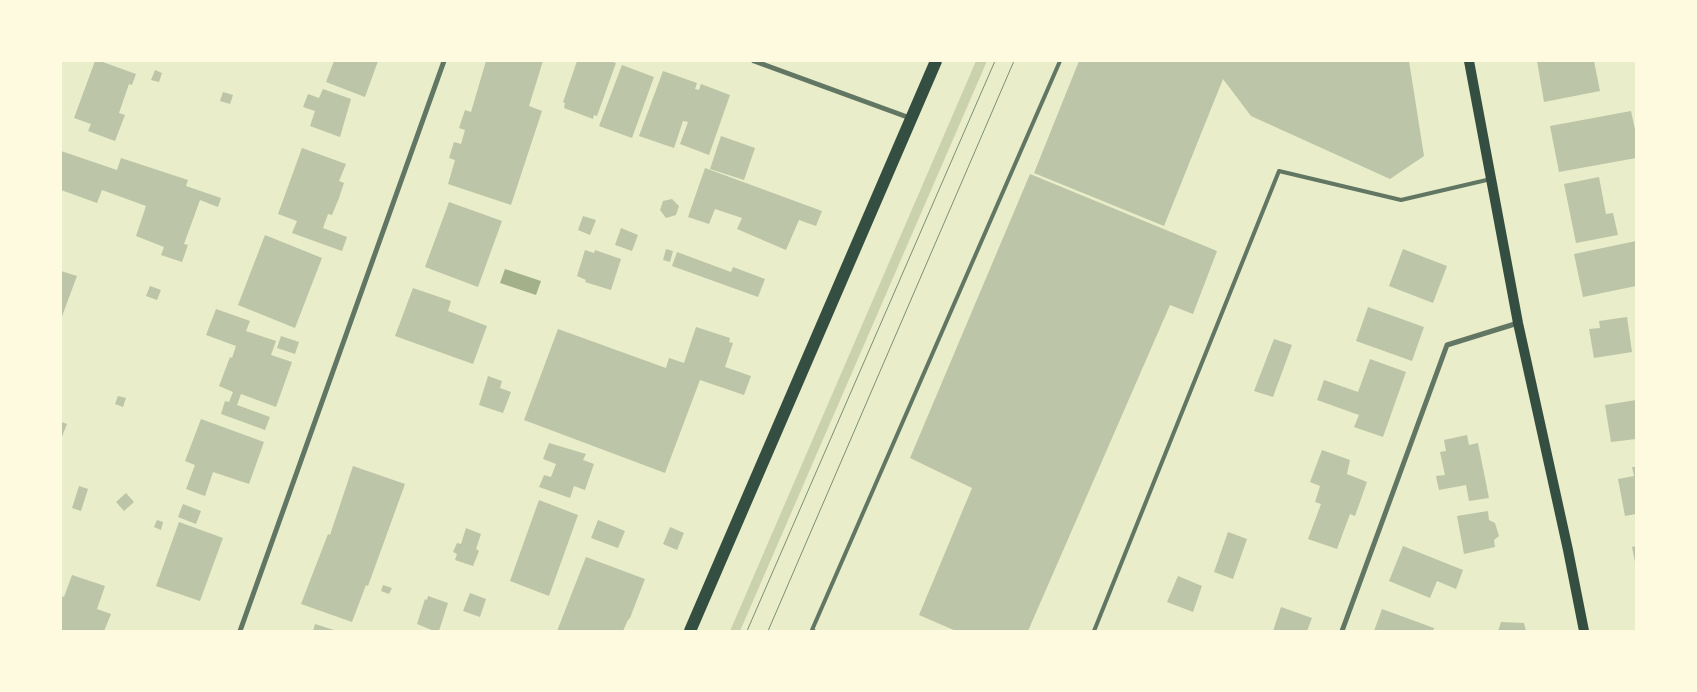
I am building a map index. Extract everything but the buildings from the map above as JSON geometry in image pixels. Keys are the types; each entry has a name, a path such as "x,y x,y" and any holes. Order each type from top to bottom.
{"main road":[{"path":"690,631 936,61"},
{"path":"1470,61 1518,323 1584,631"}],"street":[{"path":"240,631 444,61"},
{"path":"754,61 911,119"},
{"path":"1342,631 1447,345 1518,323"}],"lane":[{"path":"814,631 812,630 1060,61"},
{"path":"1094,631 1279,171 1401,200 1492,179"}],"shaded area":[{"path":"976,61 987,61 740,631 730,631"},
{"path":"505,269 541,281 536,295 500,283"}],"tram line":[{"path":"747,631 995,61"},
{"path":"768,631 1014,61"}]}
